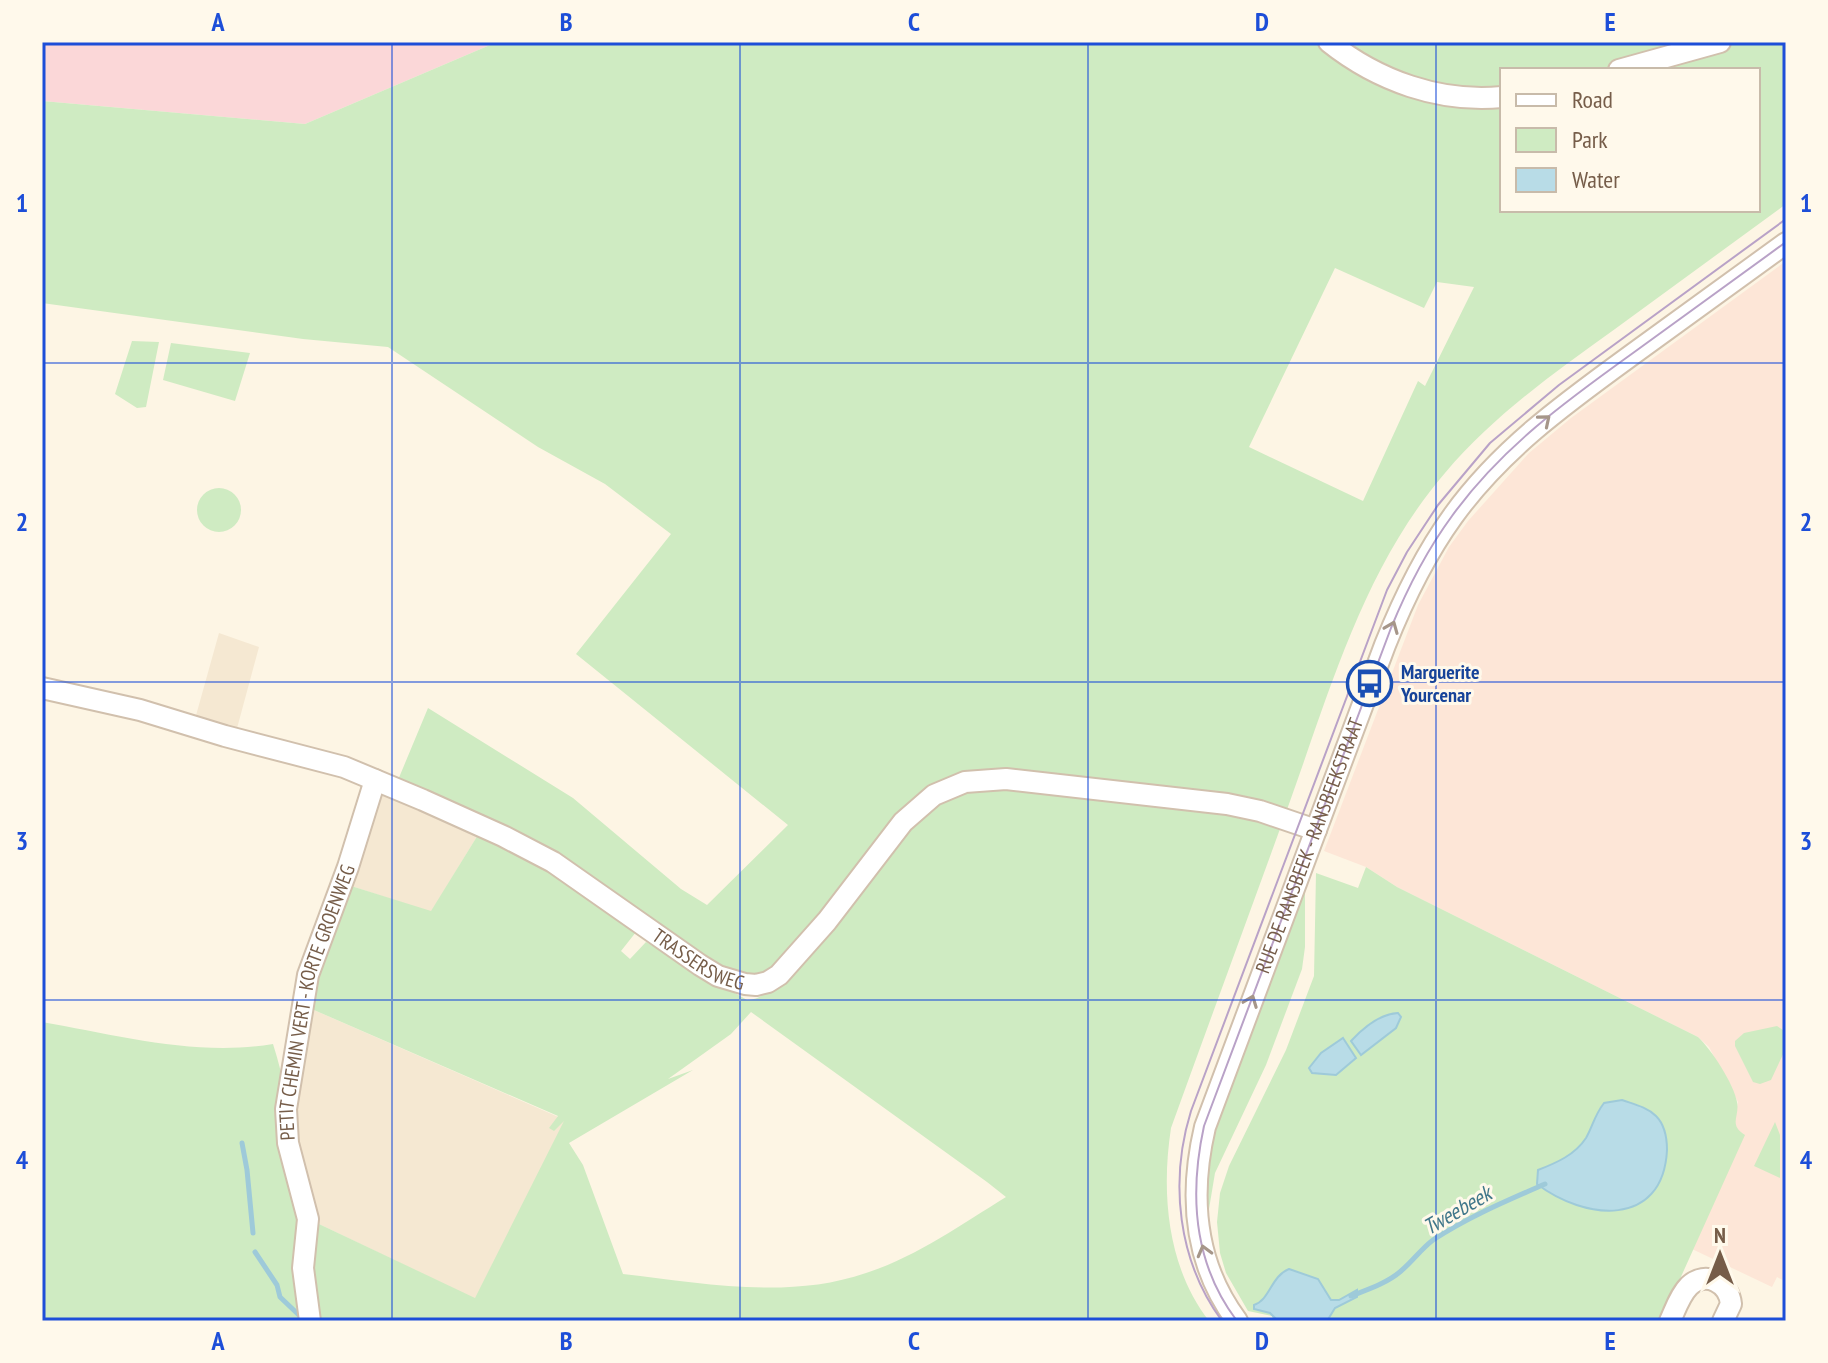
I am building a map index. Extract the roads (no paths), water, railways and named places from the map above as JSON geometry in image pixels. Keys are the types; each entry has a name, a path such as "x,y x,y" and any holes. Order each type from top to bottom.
{"street":[{"path":"1329,42 1372,71 1410,86 1453,97 1500,97"},
{"path":"1626,68 1720,42"},
{"name":"RUE DE RANSBEEK - RANSBEEKSTRAAT","path":"1237,1321 1217,1288 1202,1249 1196,1213 1197,1161 1209,1115 1397,613 1437,539 1472,491 1499,461 1546,418 1786,243"},
{"name":"TRASSERSWEG","path":"42,688 140,710 344,767 459,815 553,862 700,965 731,981 756,985 768,982 790,964 912,813 934,795 965,782 1006,779 1227,804 1260,811 1316,830"},
{"name":"PETIT CHEMIN VERT - KORTE GROENWEG","path":"310,1321 303,1268 308,1219 288,1143 286,1109 308,975 348,867 375,780"},
{"path":"1670,1321 1691,1283 1711,1279 1719,1282 1730,1297 1730,1311 1723,1321"}],"water":[{"path":"1398,1013 1401,1017 1396,1028 1361,1055 1351,1041 1378,1019"},
{"path":"1343,1038 1356,1058 1336,1075 1312,1073 1309,1068 1321,1053"},
{"path":"1622,1100 1652,1113 1665,1132 1667,1150 1662,1176 1652,1194 1637,1205 1618,1210 1598,1210 1577,1205 1537,1184 1538,1170 1565,1158 1582,1144 1604,1103"},
{"path":"1289,1269 1318,1279 1331,1300 1339,1300 1357,1290 1357,1297 1335,1308 1327,1321 1278,1321 1270,1313 1254,1309 1278,1277"}],"waterway":[{"path":"242,1143 253,1233"},
{"name":"Tweebeek","path":"1351,1296 1396,1275 1446,1232 1545,1184"},
{"name":"Tweebeek","path":"255,1252 277,1285 280,1297 301,1317"}],"tram line":[{"path":"1222,1321 1207,1298 1187,1247 1180,1193 1184,1138 1191,1111 1387,590 1407,552 1438,505 1490,443 1559,385 1786,219"},
{"path":"1237,1321 1211,1276 1198,1228 1197,1177 1204,1126 1391,628 1411,584 1452,516 1513,447 1583,389 1786,242"}],"place":[{"name":"Marguerite Yourcenar","path":"1370,684"}]}
